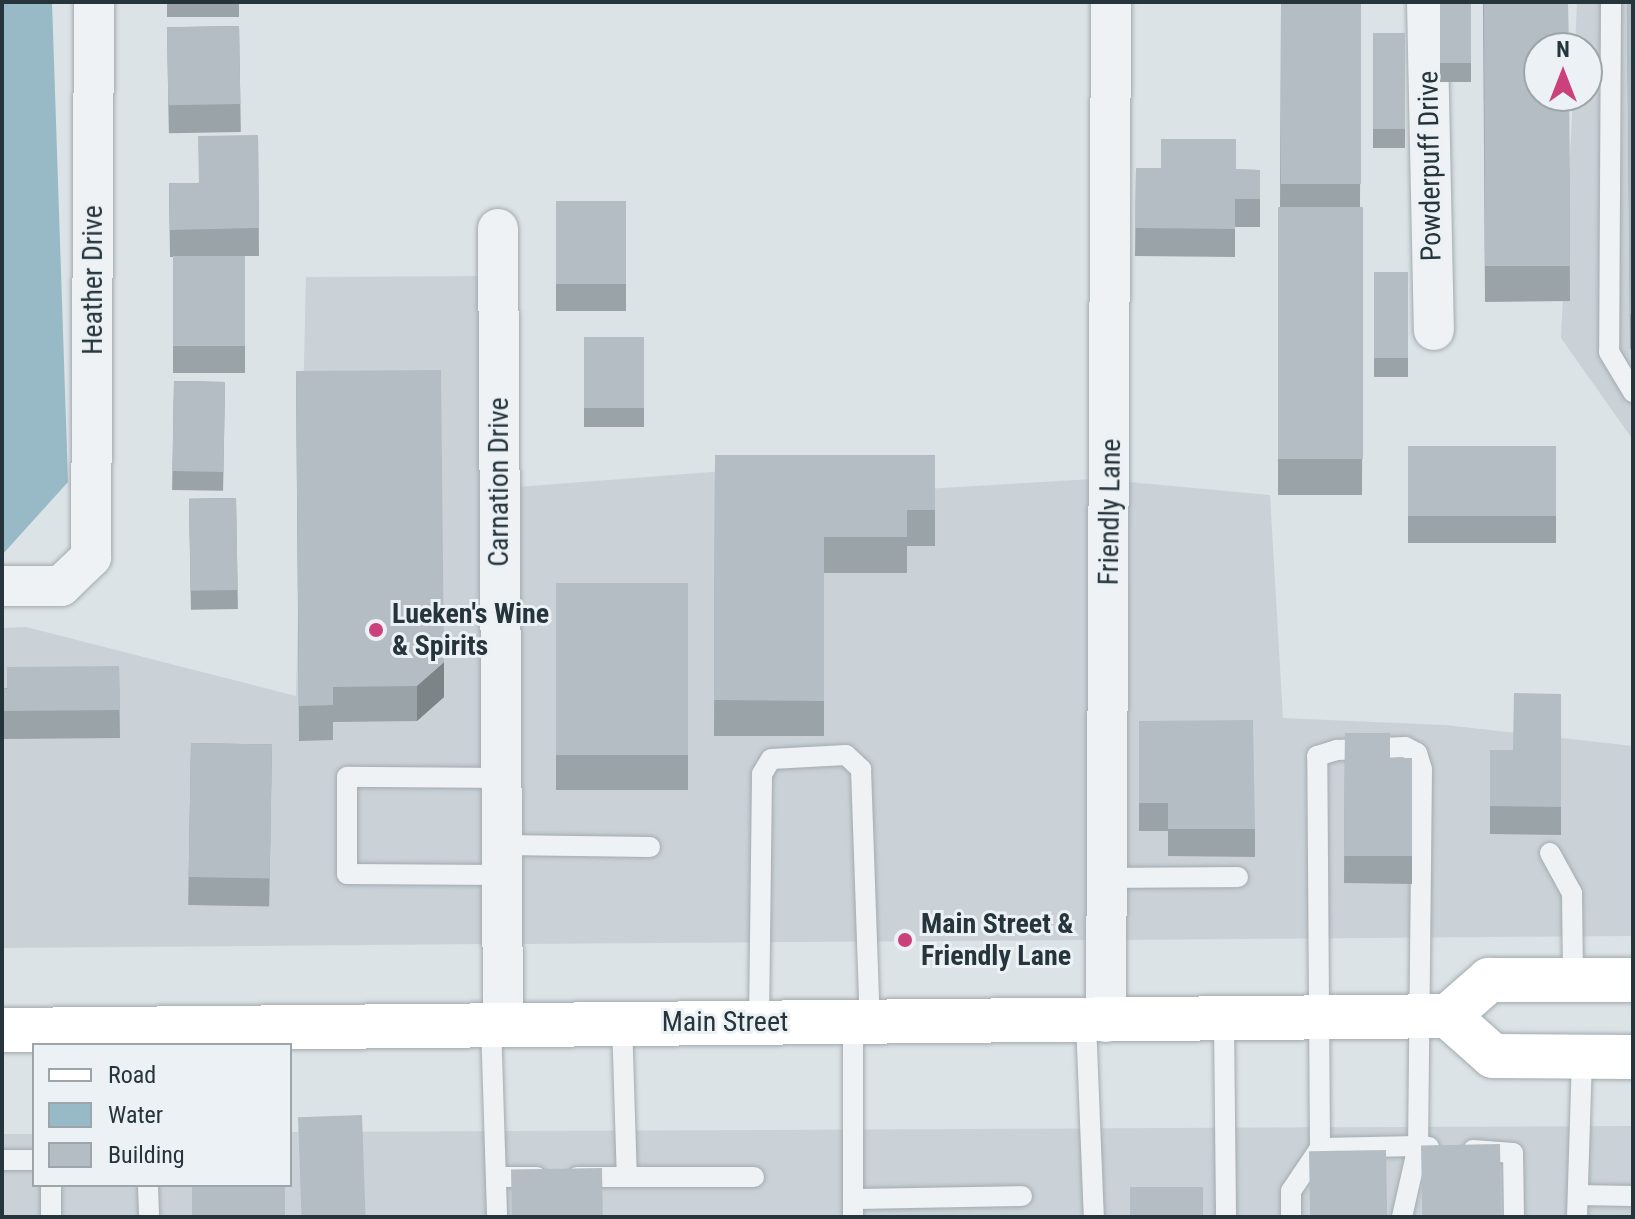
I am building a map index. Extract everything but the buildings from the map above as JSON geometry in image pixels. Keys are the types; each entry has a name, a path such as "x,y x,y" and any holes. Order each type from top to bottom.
{"main road":[{"path":"1633,980 1489,980 1434,1016 1493,1056 1633,1057"},
{"name":"Main Street","path":"2,1030 145,1037 497,1023 1096,1022 1434,1016"}],"street":[{"name":"Heather Drive","path":"2,586 61,586 91,557 94,2"},
{"name":"Friendly Lane","path":"1096,1022 1107,878 1111,2"},
{"name":"Powderpuff Drive","path":"1427,2 1434,330"},
{"name":"Carnation Drive","path":"497,1023 502,860 498,229"}],"lane":[{"path":"1611,2 1609,352 1633,392"},
{"path":"1291,1217 1291,1191 1320,1148 1321,751 1405,747 1417,753 1422,769 1434,1016 1418,1146 1402,1217"},
{"path":"759,1022 762,774 771,759 846,755 861,769 862,1022 853,1208 1022,1196"},
{"path":"501,778 347,777 347,874 650,847"},
{"path":"1550,853 1572,893 1573,980"},
{"path":"1107,878 1238,877"},
{"path":"1224,1021 1226,1217"},
{"path":"622,1022 627,1177"},
{"path":"1094,1217 1096,1022"},
{"path":"497,1023 497,1217"},
{"path":"1582,1057 1578,1207 1633,1196"},
{"path":"1320,1148 1418,1146 1513,1153 1514,1217"},
{"path":"2,1160 32,1160"},
{"path":"497,1177 754,1177"},
{"path":"51,1187 51,1217"},
{"path":"148,1187 149,1217"}],"shaded area":[{"path":"1577,2 1633,2 1633,440 1561,338 1572,112 1603,112 1603,32 1576,32"},
{"path":"480,276 485,944 2,948 2,628 26,627 296,696 306,277"},
{"path":"802,465 808,496 1093,479 1089,940 521,944 517,487"},
{"path":"1129,482 1270,495 1283,718 1445,725 1633,746 1633,936 1125,940"},
{"path":"1633,1126 1633,1217 2,1217 2,1134 32,1134 32,1187 292,1187 292,1132"}],"water":[{"path":"2,2 52,2 68,482 2,555"}],"place":[{"name":"Lueken's Wine & Spirits","path":"376,630"},
{"name":"Main Street & Friendly Lane","path":"905,940"}]}
